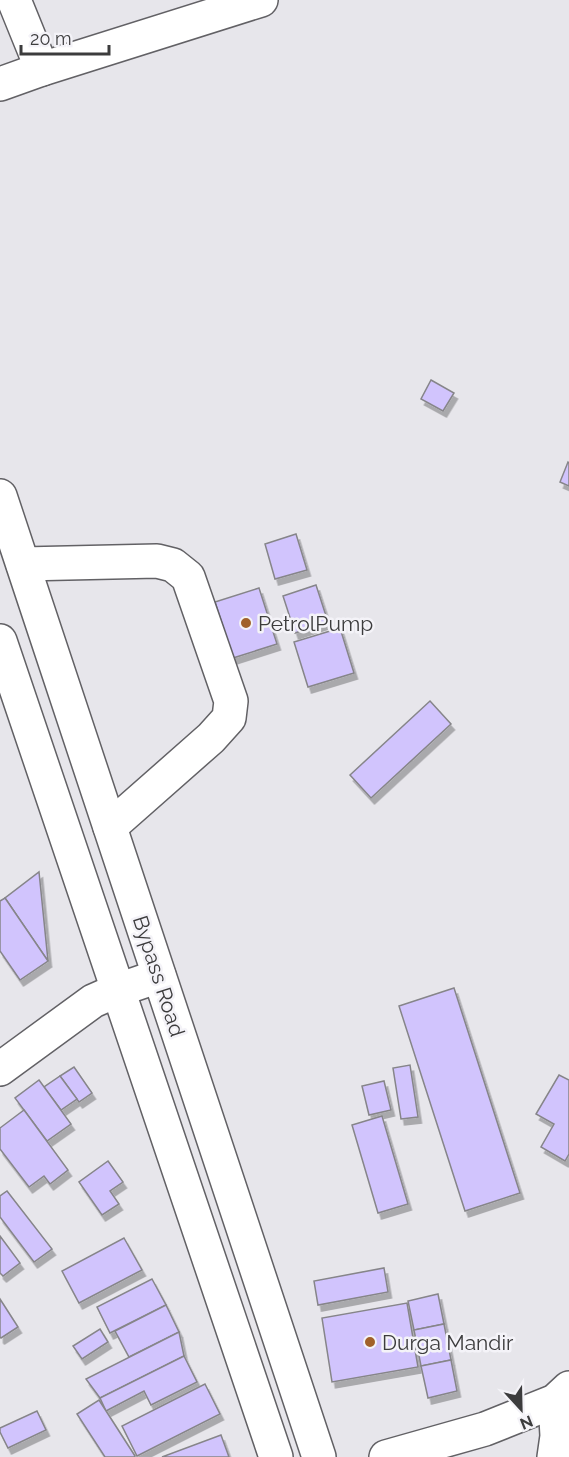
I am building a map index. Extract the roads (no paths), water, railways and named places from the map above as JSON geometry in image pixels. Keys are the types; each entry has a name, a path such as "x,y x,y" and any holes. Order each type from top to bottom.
{"main road":[{"path":"14,0 42,69"},
{"path":"0,84 261,0"},
{"name":"Bypass Road","path":"0,496 319,1457"},
{"path":"22,564 157,561 173,565 188,577 231,700 229,718 211,738 110,827"},
{"name":"Bypass Road","path":"0,641 276,1457"},
{"path":"0,1068 93,1001 159,976"},
{"path":"386,1457 485,1429 562,1394"},
{"path":"554,1457 562,1394"}],"place":[{"name":"PetrolPump","path":"246,623"},
{"name":"Durga Mandir","path":"370,1342"}]}
